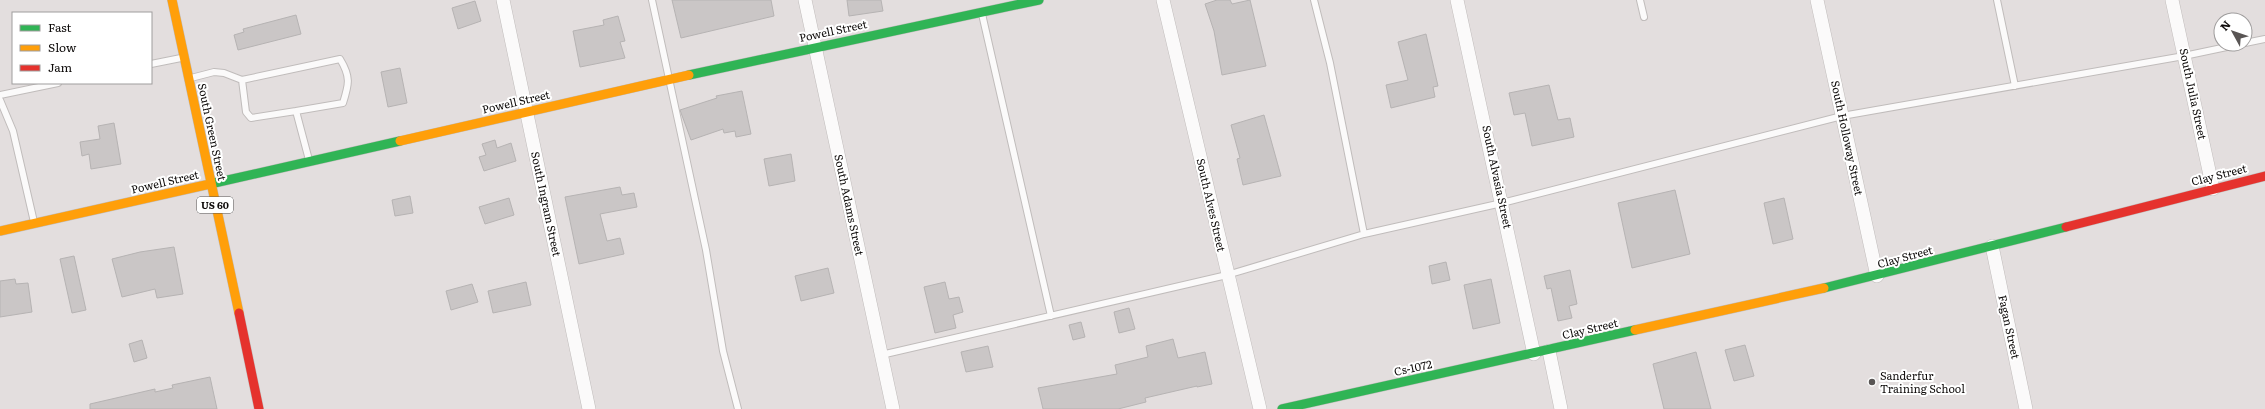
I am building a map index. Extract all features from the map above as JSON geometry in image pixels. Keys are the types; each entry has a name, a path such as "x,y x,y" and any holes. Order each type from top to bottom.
{"street":[{"name":"South Green Street","path":"172,0 259,409"},
{"name":"South Ingram Street","path":"502,0 527,111 589,409"},
{"name":"South Adams Street","path":"805,0 893,409"},
{"name":"Powell Street","path":"0,231 669,79 985,10 1039,0"},
{"name":"South Alves Street","path":"1163,0 1260,409"},
{"name":"South Alvasia Street","path":"1457,0 1534,354"},
{"name":"South Holloway Street","path":"1817,0 1877,276"},
{"name":"South Julia Street","path":"2172,0 2213,189"},
{"name":"Clay Street","path":"1549,351 1877,276 2265,176"},
{"name":"Fagan Street","path":"1992,246 2026,409"},
{"name":"Cs-1072","path":"1282,409 1549,351"},
{"path":"1549,351 1561,409"}],"lane":[{"path":"652,0 706,250 723,351 738,409"},
{"path":"1314,0 1330,64 1364,234"},
{"path":"1640,0 1644,17"},
{"path":"1997,0 2015,86"},
{"path":"985,10 1050,316"},
{"path":"2253,41 2265,39"},
{"path":"882,355 1227,275 1364,234 1502,203 1842,116 2213,50"},
{"path":"152,64 184,57"},
{"path":"189,79 214,72 224,73 242,80 340,58 347,71 349,86 343,103 251,118 246,112 242,80"},
{"path":"0,95 51,84"},
{"path":"0,100 13,132 34,224"},
{"path":"296,111 310,161"}],"building":[{"path":"672,0 771,0 774,16 681,38"},
{"path":"847,0 881,0 883,11 849,16"},
{"path":"1217,0 1230,0 1232,4 1250,0 1266,66 1222,75 1214,31 1205,4"},
{"path":"475,1 481,21 458,29 452,8"},
{"path":"296,15 301,34 238,50 234,35 244,32 243,29"},
{"path":"618,16 625,41 620,42 625,58 580,67 573,31 604,25 603,20"},
{"path":"1426,34 1438,86 1433,87 1435,97 1391,108 1386,85 1408,80 1398,42"},
{"path":"400,68 407,103 388,107 381,72"},
{"path":"1549,85 1558,120 1570,118 1574,137 1532,146 1525,113 1514,115 1509,93"},
{"path":"742,91 751,134 736,137 735,131 724,133 723,129 691,140 680,110 717,98 716,96"},
{"path":"1264,115 1281,176 1243,185 1237,159 1240,158 1231,125"},
{"path":"114,123 121,164 91,169 89,154 82,156 80,142 100,139 98,126"},
{"path":"495,140 497,148 511,143 516,161 484,171 479,157 486,155 482,144"},
{"path":"791,154 795,181 769,186 764,159"},
{"path":"620,187 622,195 634,193 637,207 600,214 607,241 620,238 624,254 579,264 565,197"},
{"path":"1675,190 1690,254 1632,268 1618,203"},
{"path":"410,196 413,213 395,216 392,200"},
{"path":"509,198 514,215 485,224 479,207"},
{"path":"1784,198 1793,239 1773,244 1764,203"},
{"path":"174,247 183,294 157,298 155,289 122,297 112,259 140,252"},
{"path":"74,256 86,310 72,313 60,259"},
{"path":"1446,262 1450,280 1432,284 1429,266"},
{"path":"828,268 834,293 801,301 795,276"},
{"path":"1570,270 1577,304 1569,306 1572,318 1558,321 1551,288 1547,289 1544,276"},
{"path":"15,279 16,284 28,283 32,312 0,317 0,281"},
{"path":"1491,279 1500,323 1473,329 1464,285"},
{"path":"526,282 531,305 493,313 488,291"},
{"path":"945,282 949,299 959,297 963,312 953,315 956,328 935,333 924,287"},
{"path":"472,284 478,302 451,310 446,291"},
{"path":"1129,308 1135,329 1119,333 1114,312"},
{"path":"1081,322 1085,337 1073,340 1069,325"},
{"path":"1173,339 1178,358 1205,352 1212,384 1145,398 1146,402 1118,409 1043,409 1038,388 1117,374 1115,365 1148,357 1146,346"},
{"path":"142,340 147,358 134,362 129,344"},
{"path":"1745,345 1754,376 1734,381 1725,350"},
{"path":"988,346 993,367 966,372 961,352"},
{"path":"1696,352 1711,409 1664,409 1653,364"},
{"path":"210,377 217,409 90,409 90,404 155,389 155,392 173,388 172,385"}],"traffic: fast":[{"path":"689,75 1039,0"},
{"path":"210,184 400,141"},
{"path":"1824,288 2066,227"},
{"path":"1282,409 1635,330"}],"traffic: slow":[{"path":"172,0 239,313"},
{"path":"400,141 689,75"},
{"path":"0,231 210,184"},
{"path":"1635,330 1824,288"}],"traffic: jam":[{"path":"2066,227 2265,176"},
{"path":"239,313 259,409"}],"place":[{"name":"Sanderfur Training School","path":"1872,382"}]}
